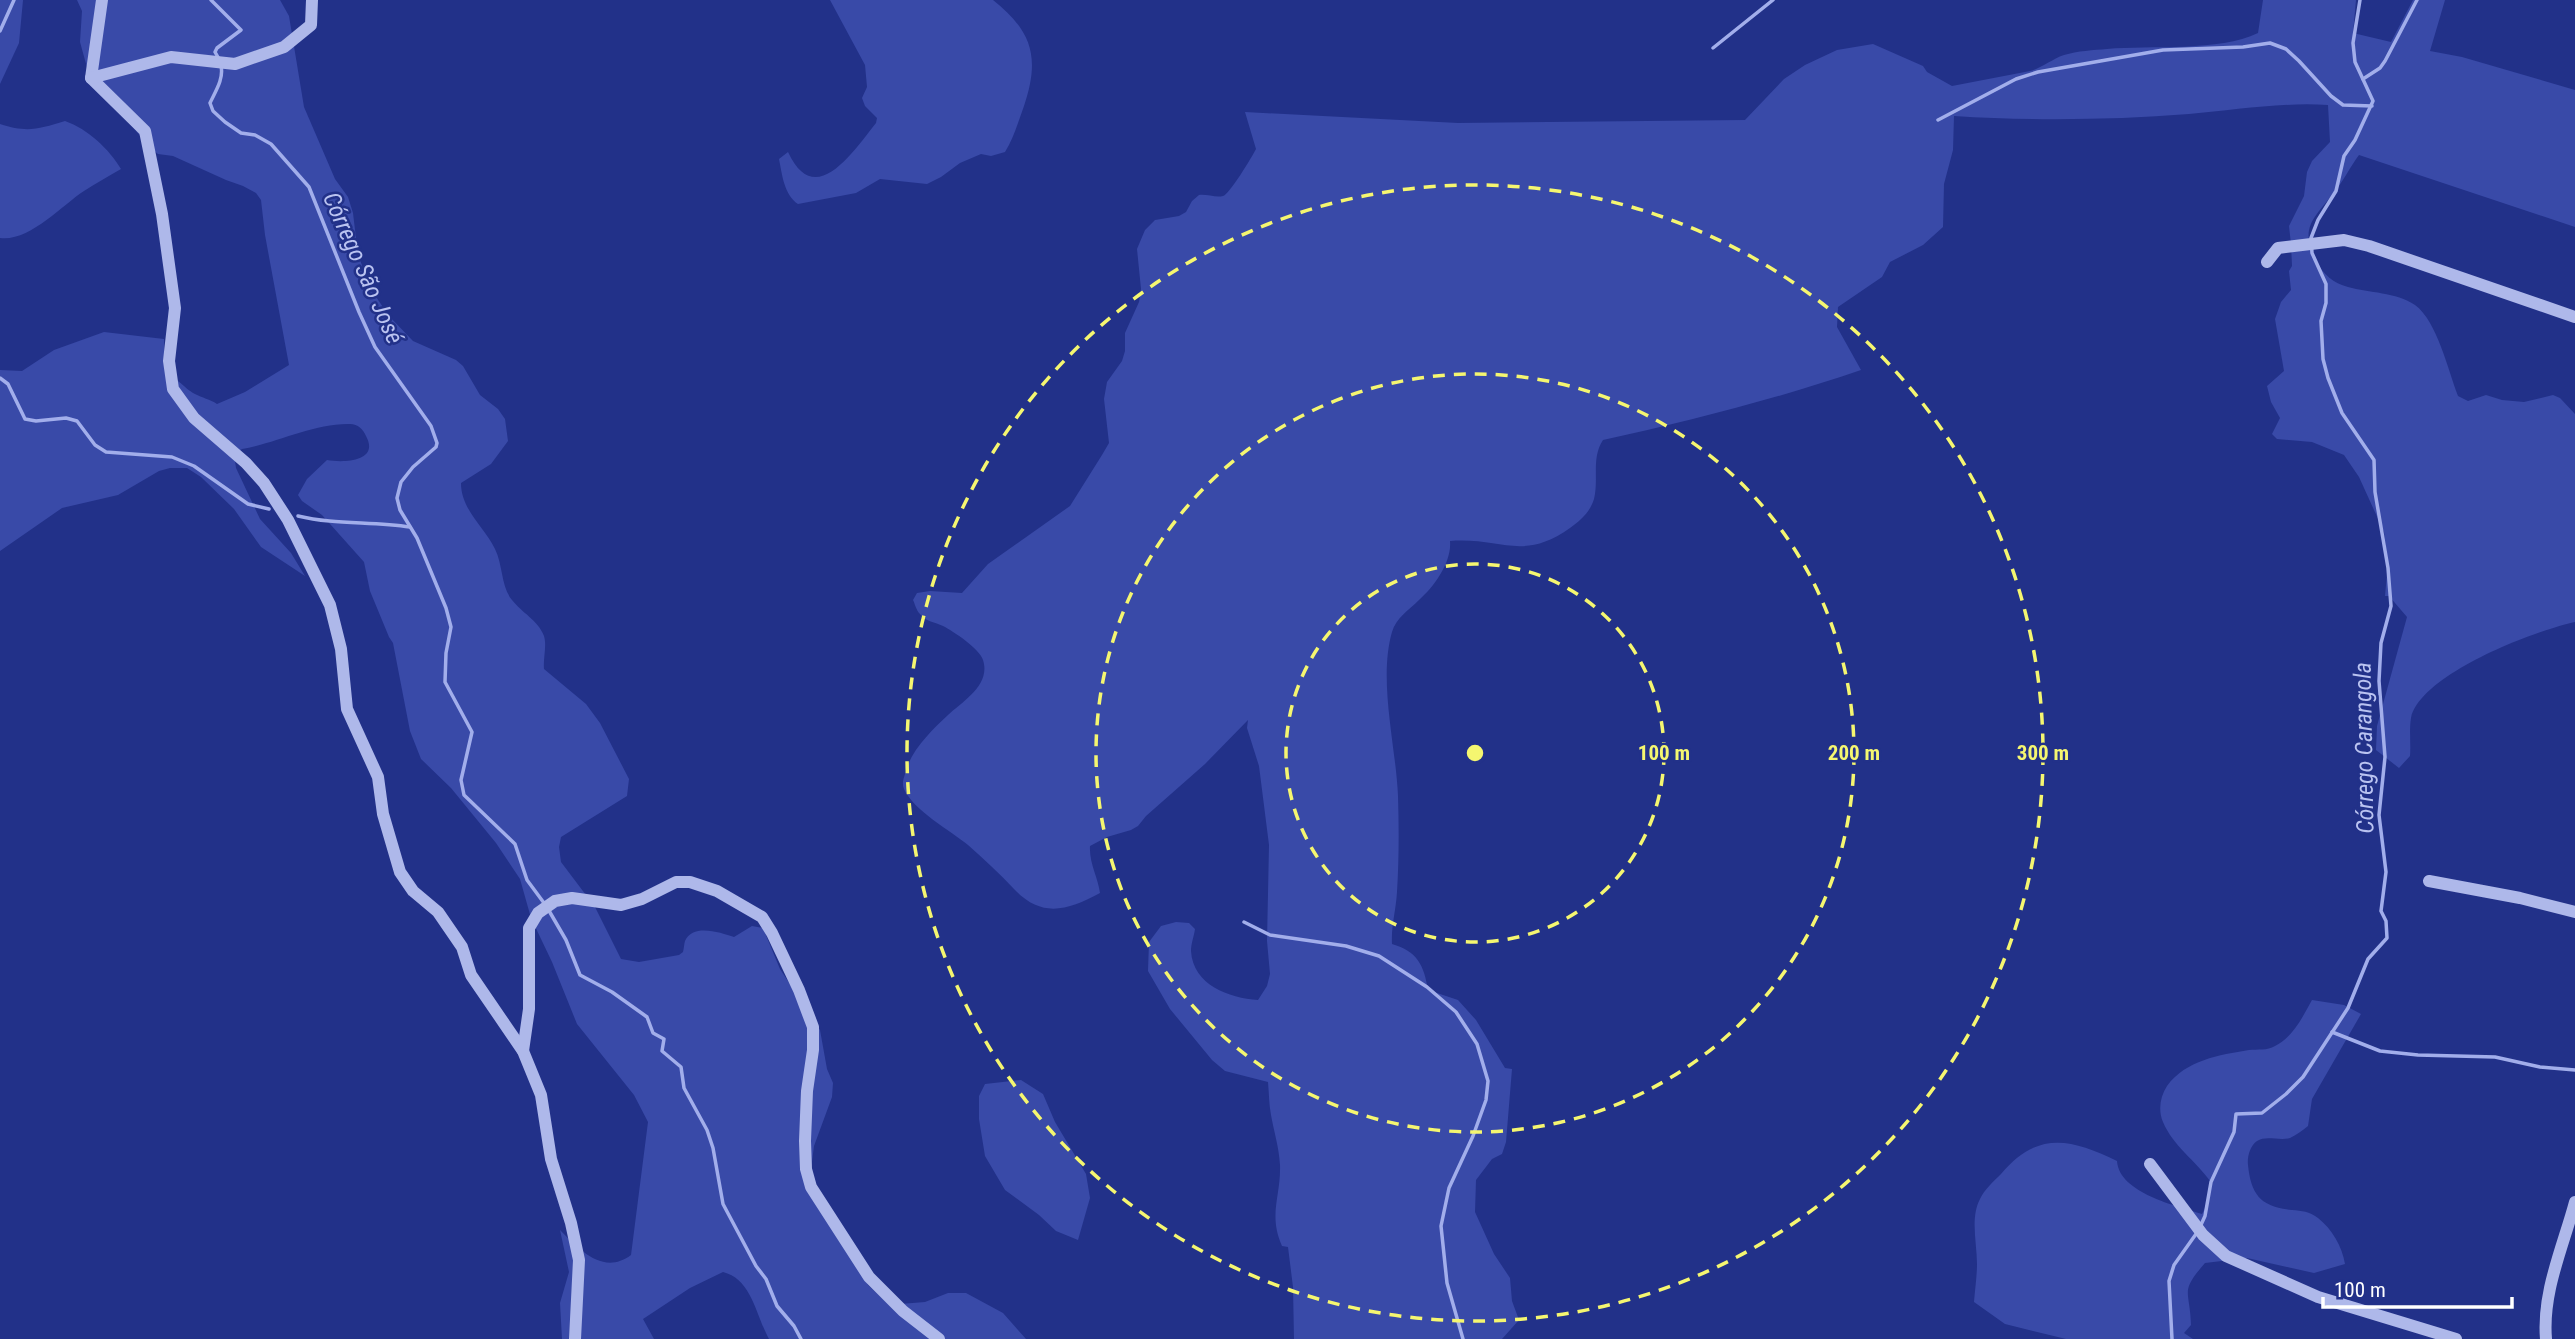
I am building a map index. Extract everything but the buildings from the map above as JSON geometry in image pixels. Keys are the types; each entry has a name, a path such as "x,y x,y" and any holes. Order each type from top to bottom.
{"street":[{"path":"91,78 102,0"},
{"path":"91,78 171,57 235,64 284,47 311,24 312,0"},
{"path":"91,78 145,131 162,214 175,308 169,361 173,389 194,418 264,482 288,520 330,605 341,649 347,709 378,777 383,814 400,872 414,891 438,912 462,947 471,975 523,1051 541,1095 551,1159 571,1223 579,1260 575,1339"},
{"path":"2267,262 2278,248 2344,240 2369,246 2575,317"},
{"path":"2429,881 2520,898 2575,912"},
{"path":"523,1051 529,1009 529,928 538,913 555,901 572,898 621,905 642,899 676,882 691,882 717,891 762,917 799,990 813,1027 805,1141 806,1169 811,1187 869,1277 903,1311 939,1339"},
{"path":"2150,1164 2203,1235 2227,1256 2318,1297 2456,1339"},
{"path":"2546,1339 2545,1322 2549,1293 2575,1202"}],"shaded area":[{"path":"0,0 23,0 19,43 0,84"},
{"path":"77,0 280,0 289,16 304,107 335,179 348,197 353,213 358,255 372,291 389,316 413,341 456,360 463,366 480,395 498,409 505,419 508,441 491,464 461,483 469,510 495,549 508,595 538,625 544,636 544,669 586,704 600,723 629,779 627,796 561,837 561,862 595,907 621,959 639,962 679,955 683,952 685,941 694,932 715,932 734,937 752,926 763,928 780,969 820,1030 827,1069 833,1083 832,1097 814,1146 809,1185 868,1285 886,1302 900,1304 925,1302 948,1293 966,1293 1003,1313 1026,1339 769,1339 747,1290 733,1276 723,1272 690,1288 643,1319 654,1339 562,1339 560,1303 569,1272 560,1230 592,1258 611,1263 631,1255 648,1122 634,1095 577,1024 531,918 520,879 496,843 451,788 421,759 410,731 393,643 370,591 364,562 322,515 298,495 307,479 327,460 350,461 364,456 369,445 360,427 350,424 309,430 242,449 234,454 236,468 260,519 291,553 305,576 261,547 234,509 201,477 187,468 159,471 118,495 62,508 0,551 0,370 22,371 54,350 104,332 164,339 165,375 217,404 245,392 289,365 261,200 256,193 243,186 173,156 158,154 149,147 88,71 80,42 82,11"},
{"path":"830,0 993,0 1017,23 1025,35 1032,60 1029,89 1005,152 991,156 981,154 960,163 927,184 880,179 856,193 798,204 793,200 784,184 779,159 788,152 799,169 810,176 821,176 845,161 876,123 877,118 865,106 862,98 867,87 865,65"},
{"path":"2263,0 2356,0 2353,33 2391,42 2413,0 2445,0 2430,51 2462,57 2575,90 2575,227 2359,155 2316,215 2309,230 2309,239 2316,261 2333,281 2408,301 2423,312 2436,334 2458,396 2468,401 2486,395 2524,402 2553,395 2560,398 2575,414 2575,622 2533,635 2481,657 2435,686 2419,702 2411,718 2410,756 2399,768 2376,750 2377,726 2407,617 2389,596 2385,596 2388,563 2384,532 2359,477 2344,455 2312,442 2277,439 2272,434 2280,418 2271,402 2267,386 2284,371 2275,319 2281,302 2291,290 2289,226 2304,196 2307,172 2312,161 2330,142 2328,105 2276,105 2101,119 1954,116 1953,150 1944,184 1943,227 1923,245 1890,262 1882,277 1838,307 1837,327 1861,370 1733,409 1603,440 1597,454 1594,499 1588,512 1578,522 1538,544 1511,546 1450,541 1448,557 1436,581 1394,627 1388,651 1387,671 1397,777 1399,844 1392,944 1408,951 1418,960 1428,990 1458,1000 1476,1020 1505,1068 1512,1069 1506,1142 1502,1154 1492,1159 1476,1180 1475,1212 1494,1254 1510,1278 1512,1301 1519,1320 1502,1339 1294,1339 1293,1287 1288,1247 1282,1246 1275,1215 1280,1165 1270,1111 1268,1082 1225,1071 1212,1060 1170,1009 1148,971 1149,942 1161,926 1176,922 1189,923 1195,929 1191,948 1193,963 1205,981 1225,993 1258,1000 1267,986 1270,974 1267,941 1269,845 1259,766 1247,728 1248,720 1138,826 1090,846 1100,893 1077,904 1056,909 1035,905 1024,898 968,845 915,805 903,785 908,765 917,749 935,727 974,692 983,677 984,669 983,660 977,651 953,632 922,617 913,600 917,593 930,591 962,593 988,564 1070,506 1102,455 1109,443 1104,399 1107,382 1122,361 1125,333 1139,302 1141,289 1137,249 1145,230 1155,220 1179,216 1186,212 1199,195 1217,197 1226,194 1256,149 1245,112 1458,123 1745,120 1784,79 1805,65 1837,50 1873,44 1923,66 1927,72 1952,86 2030,71 2060,57 2080,52 2184,47 2242,39 2258,33"},
{"path":"65,121 97,140 121,169 84,191 33,229 11,238 0,238 0,124 33,129"},
{"path":"2312,1000 2344,1005 2361,1014 2312,1099 2308,1126 2290,1138 2264,1138 2257,1141 2248,1159 2249,1175 2255,1192 2265,1202 2272,1206 2312,1214 2328,1227 2336,1238 2345,1264 2314,1273 2247,1258 2205,1263 2192,1280 2188,1292 2191,1325 2184,1333 2193,1339 2066,1339 2005,1324 1974,1302 1977,1206 1984,1192 2014,1160 2041,1145 2069,1144 2100,1153 2117,1161 2120,1172 2138,1190 2202,1214 2208,1202 2210,1181 2167,1131 2160,1108 2167,1086 2184,1070 2204,1060 2249,1050 2269,1049 2281,1042 2296,1026"},
{"path":"1021,1080 1043,1094 1055,1122 1086,1174 1090,1198 1078,1240 1056,1231 1005,1190 985,1156 979,1119 979,1096 985,1084"}],"waterway":[{"path":"0,31 14,0"},
{"name":"Córrego São José","path":"211,0 241,30 217,48 215,52 219,59"},
{"path":"1713,48 1773,0"},
{"name":"Córrego Carangola","path":"2200,1227 2205,1216 2211,1182 2234,1132 2236,1114 2262,1113 2303,1077 2348,1008 2368,959 2387,938 2386,921 2381,911 2386,872 2379,815 2385,757 2379,681 2381,643 2391,606 2388,568 2375,492 2374,460 2342,413 2323,359 2321,321 2326,303 2326,284 2312,253 2311,238 2318,220 2336,191 2344,156 2355,140 2373,101 2355,62 2353,43 2360,0"},
{"path":"2363,79 2380,68 2385,61 2417,0"},
{"path":"1938,120 2016,79 2038,72 2163,50 2243,47 2270,43 2286,49 2343,105 2372,106"},
{"name":"Córrego São José","path":"221,66 220,81 210,103 213,111 241,133 255,135 271,144 309,187 375,347 431,426 436,447 413,467 401,482 397,498 400,510 417,538 446,608 451,627 446,653 445,682 472,732 461,780 464,795 515,844 527,880 544,903"},
{"path":"0,378 8,384 25,419 36,421 66,418 77,421 95,445 106,452 172,457 194,466 248,504 269,509"},
{"path":"298,516 326,521 410,527"},
{"name":"Córrego São José","path":"548,909 566,940 580,975 612,992 647,1017 653,1033 664,1039 662,1051 681,1067 684,1088 707,1130 713,1148 723,1204 756,1266 766,1279 777,1306 801,1339"},
{"path":"1244,922 1270,935 1346,946 1379,956 1427,987 1456,1012 1477,1044 1488,1081 1486,1100 1449,1188 1441,1226 1447,1283 1463,1339"},
{"path":"2332,1032 2380,1051 2495,1057 2540,1067 2575,1070"},
{"name":"Córrego Carangola","path":"2172,1339 2169,1281 2174,1265 2196,1234"}]}
